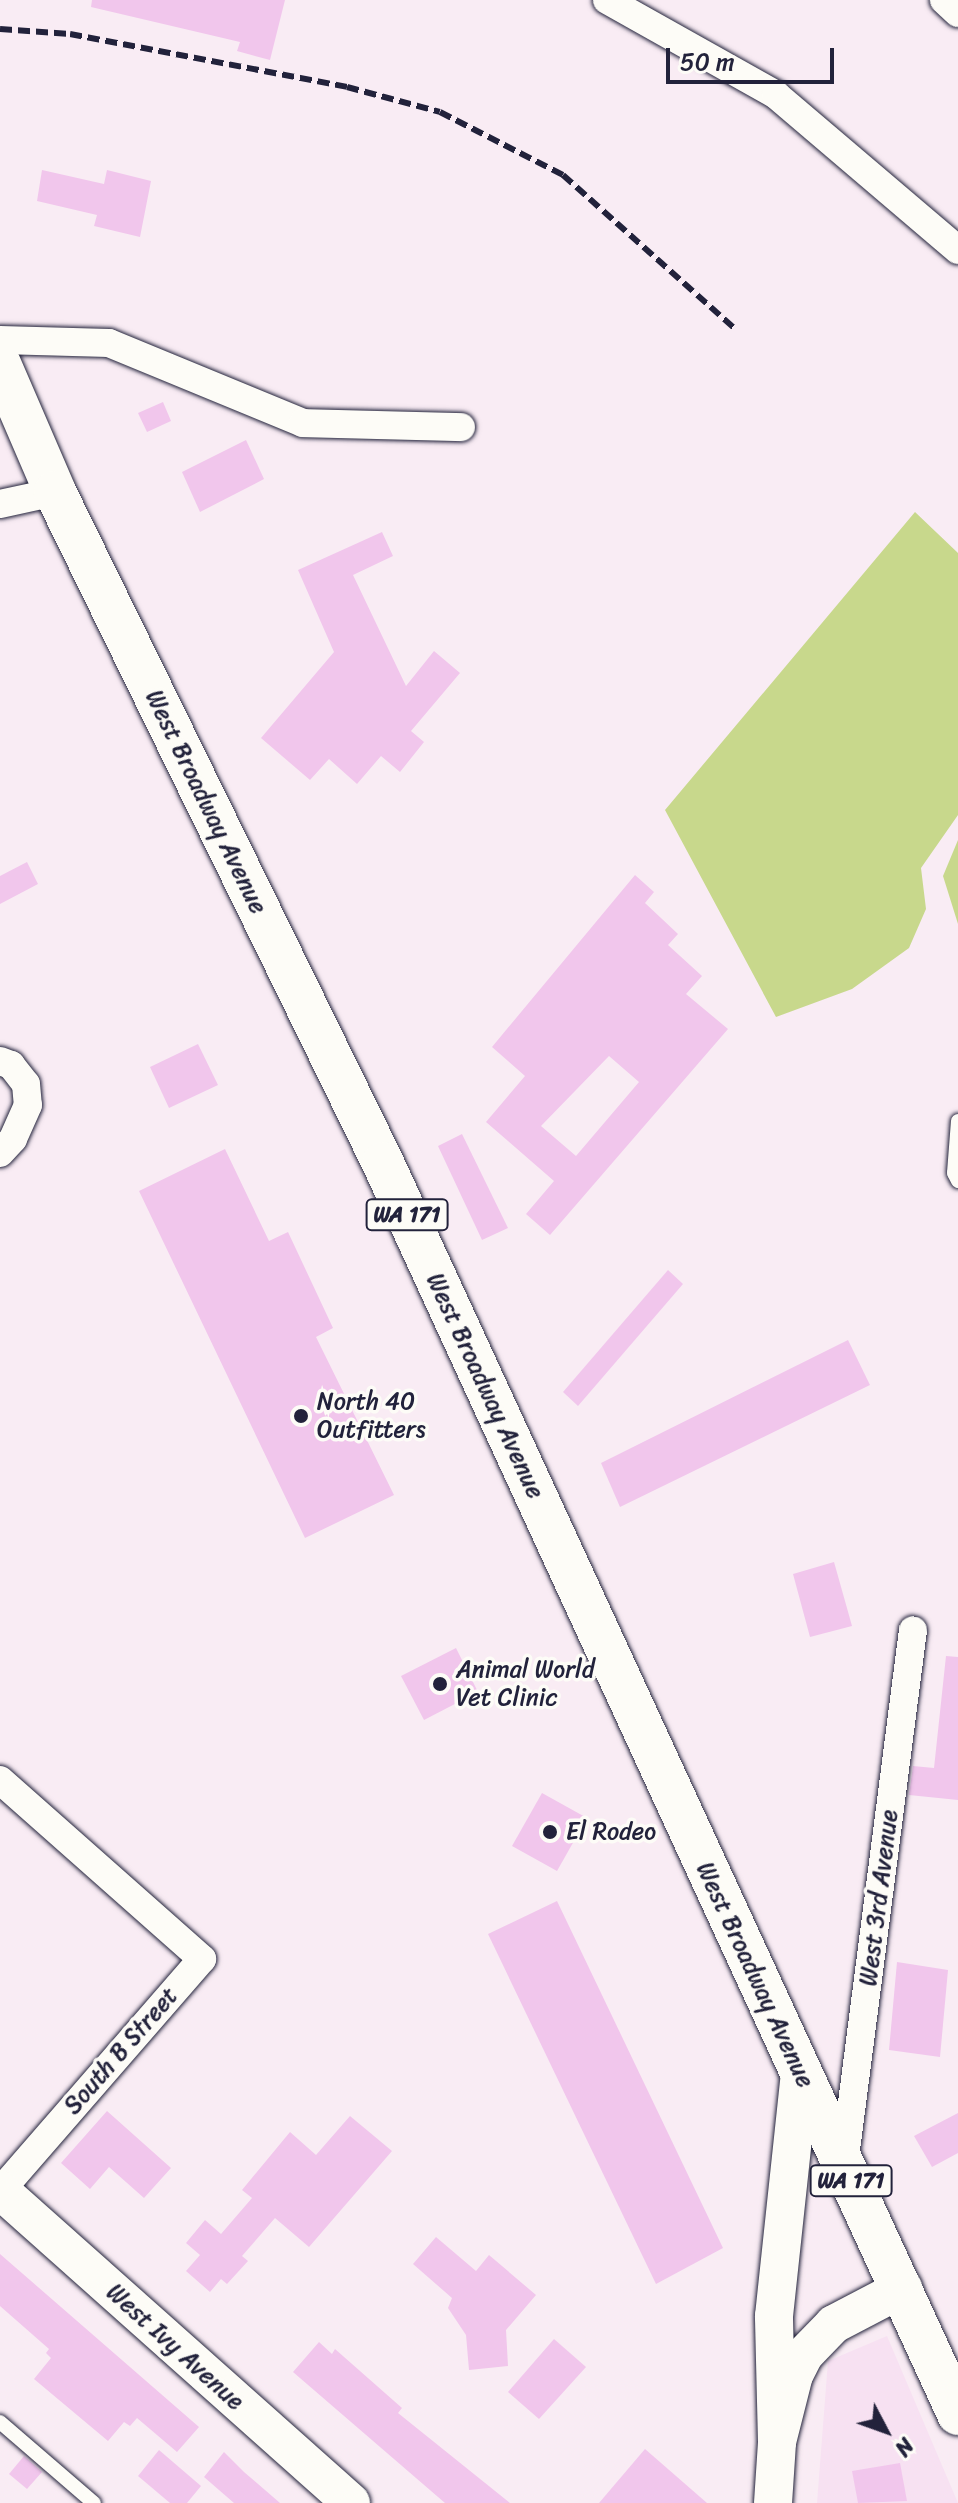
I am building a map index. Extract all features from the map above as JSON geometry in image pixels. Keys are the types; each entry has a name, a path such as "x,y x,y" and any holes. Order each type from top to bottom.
{"main road":[{"name":"West Broadway Avenue","path":"0,364 55,492 383,1163 800,2073 903,2288 958,2414"},
{"path":"773,2503 777,2442 774,2316 800,2073"},
{"name":"West Ivy Avenue","path":"0,2190 351,2503"},
{"path":"777,2442 794,2375 814,2340 834,2324 903,2288"}],"street":[{"path":"607,0 776,95 958,250"},
{"path":"944,0 958,13"},
{"path":"0,340 109,343 303,423 461,427"},
{"path":"0,504 55,492"},
{"path":"0,1061 11,1065 26,1084 28,1105 13,1139 0,1153"},
{"name":"West 3rd Avenue","path":"844,2166 913,1630"},
{"name":"South B Street","path":"0,1780 202,1959 0,2190"}],"lane":[{"path":"958,1121 954,1173 958,1181"},
{"path":"0,2422 94,2503"}],"shaded area":[{"path":"887,2336 958,2503 817,2503 828,2361"}],"green space":[{"path":"915,512 958,553 958,815 921,868 926,909 909,948 852,989 776,1017 665,810"},
{"path":"958,840 958,924 943,876"}],"building":[{"path":"92,0 285,0 270,60 237,51 240,42 91,7"},
{"path":"42,170 104,184 107,170 151,181 140,237 94,226 97,215 37,201"},
{"path":"163,402 171,421 147,432 138,413"},
{"path":"246,440 264,479 200,512 182,472"},
{"path":"382,532 393,556 353,575 406,686 434,651 460,673 411,731 424,742 400,772 381,756 357,784 329,759 310,780 261,738 334,652 298,570"},
{"path":"27,862 38,884 0,904 0,876"},
{"path":"635,875 654,892 645,903 678,934 668,945 702,976 686,994 728,1029 550,1235 526,1214 554,1181 486,1122 525,1076 492,1047","holes":["609,1056 639,1082 576,1156 541,1126"]},
{"path":"198,1044 218,1085 169,1108 150,1067"},
{"path":"462,1134 508,1228 482,1240 438,1146"},
{"name":"North 40 Outfitters","path":"225,1149 269,1241 288,1232 333,1328 316,1337 394,1495 305,1538 139,1191"},
{"path":"668,1270 683,1284 578,1406 563,1392"},
{"path":"848,1340 870,1385 620,1507 601,1463"},
{"path":"834,1562 852,1626 810,1637 793,1574"},
{"name":"Animal World Vet Clinic","path":"456,1648 478,1692 424,1720 401,1676"},
{"path":"946,1656 958,1657 958,1800 909,1795 913,1766 934,1768"},
{"name":"El Rodeo","path":"542,1793 587,1818 557,1871 512,1846"},
{"path":"557,1901 723,2248 656,2284 488,1934"},
{"path":"897,1962 948,1970 940,2057 889,2050"},
{"path":"107,2111 171,2168 144,2198 109,2167 90,2189 61,2163"},
{"path":"958,2113 958,2153 932,2167 914,2136"},
{"path":"350,2116 392,2151 309,2247 275,2218 242,2256 248,2261 227,2284 221,2279 210,2292 186,2271 200,2255 186,2243 205,2220 221,2234 252,2198 242,2190 290,2132 316,2155"},
{"path":"436,2237 476,2271 489,2255 536,2295 506,2330 508,2366 469,2370 466,2335 448,2308 452,2298 413,2264"},
{"path":"0,2254 199,2427 177,2452 137,2418 130,2426 124,2422 108,2441 34,2379 51,2358 46,2353 49,2349 0,2306"},
{"path":"554,2339 586,2367 539,2419 508,2392"},
{"path":"319,2342 332,2354 335,2349 402,2408 398,2413 510,2503 445,2503 293,2372"},
{"path":"645,2449 707,2503 599,2503"},
{"path":"159,2450 201,2486 187,2503 170,2503 138,2476"},
{"path":"224,2452 280,2503 234,2503 204,2477"},
{"path":"24,2456 42,2472 27,2489 9,2474"},
{"path":"900,2463 907,2501 858,2503 852,2471"}],"railway":[{"path":"0,29 70,34 347,87 440,112 563,175 734,328"}],"place":[{"name":"North 40 Outfitters","path":"301,1416"},
{"name":"Animal World Vet Clinic","path":"440,1684"},
{"name":"El Rodeo","path":"550,1832"}]}
